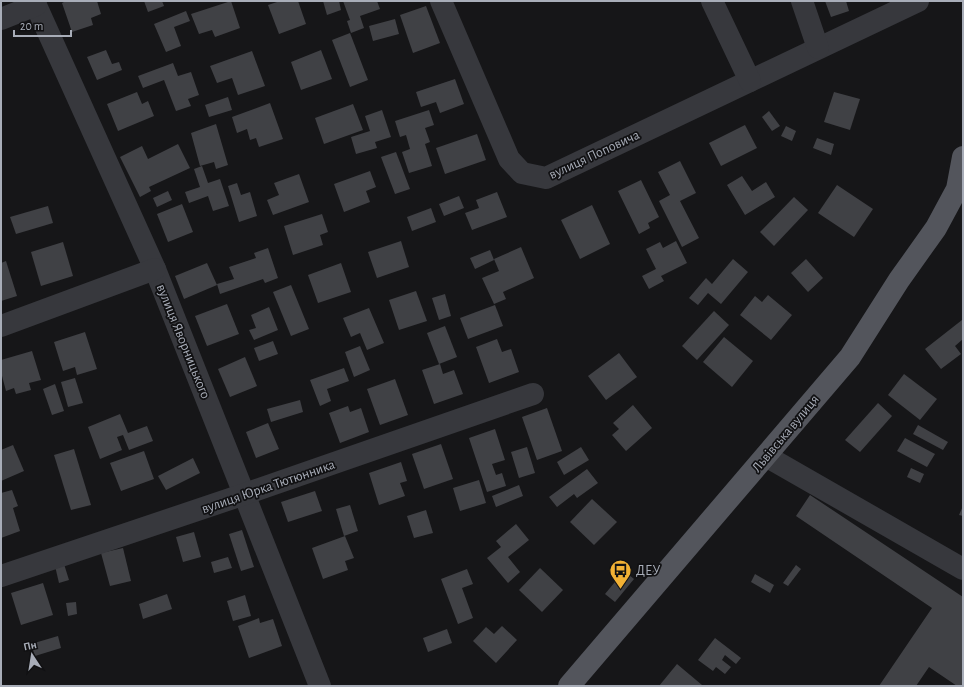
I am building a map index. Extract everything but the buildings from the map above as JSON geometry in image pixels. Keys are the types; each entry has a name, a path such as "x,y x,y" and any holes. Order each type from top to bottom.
{"main road":[{"name":"Львівська вулиця","path":"569,686 850,357 899,280 960,192 963,157"}],"street":[{"name":"вулиця Поповича","path":"441,1 509,159 522,173 546,178 918,1"},
{"path":"712,1 750,80"},
{"path":"802,1 818,48"},
{"path":"1,19 35,3"},
{"name":"вулиця Яворницького","path":"35,3 155,269 320,686"},
{"path":"1,326 155,269"},
{"name":"вулиця Юрка Тютюнника","path":"1,576 245,494 533,394"},
{"path":"766,456 963,569"}],"place":[{"name":"ДЕУ","path":"621,590"}]}
